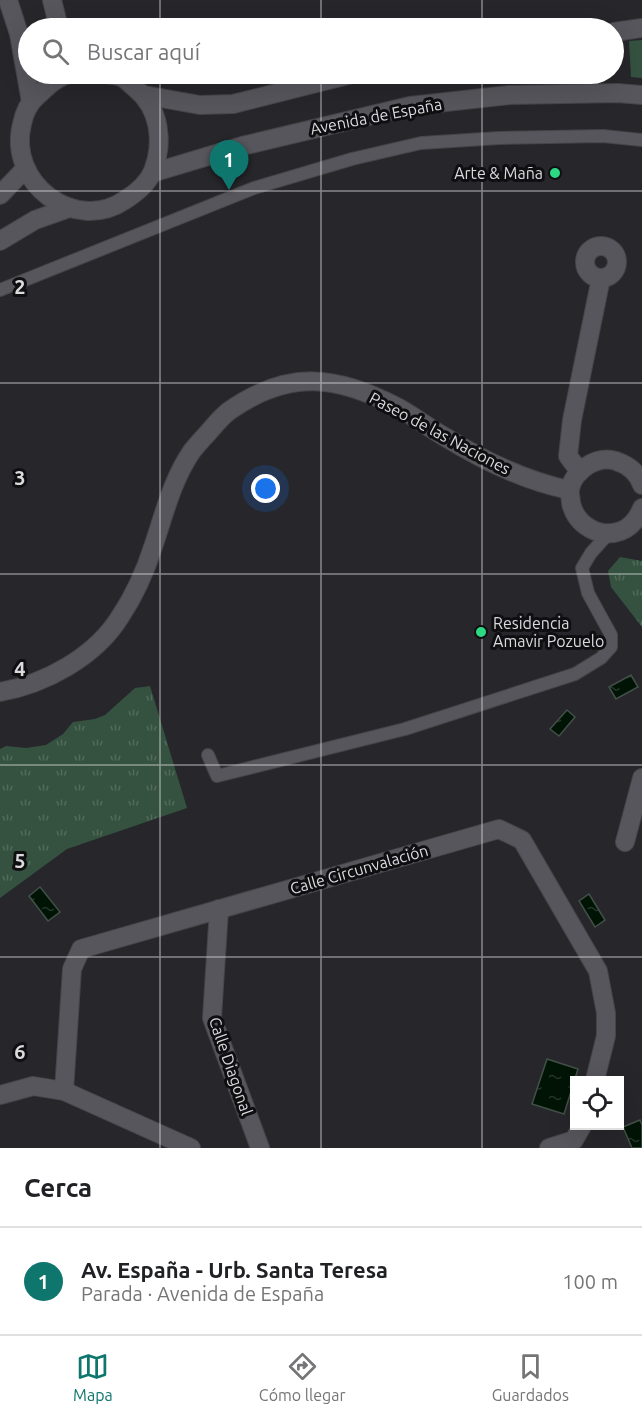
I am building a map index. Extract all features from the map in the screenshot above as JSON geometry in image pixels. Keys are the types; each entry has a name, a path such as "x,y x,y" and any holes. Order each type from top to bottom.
{"street":[{"path":"8,0 18,34"},
{"path":"52,0 56,18"},
{"path":"624,31 642,28"},
{"path":"28,84 31,102"},
{"path":"51,84 31,102 19,134 25,168 42,193 69,208 93,211 117,206 137,193 152,173 160,147 157,120 151,105 144,95 130,84"},
{"path":"144,95 200,105 233,104 312,84"},
{"name":"Avenida de España","path":"152,173 242,146 410,105 508,94 618,93 642,95"},
{"path":"0,195 25,168"},
{"path":"0,241 35,220 69,208"},
{"path":"580,472 568,456 572,420 601,278"},
{"name":"Paseo de las Naciones","path":"0,692 48,677 99,644 120,619 138,585 180,473 193,451 223,415 262,392 283,385 311,380 339,383 399,408 493,465 536,482 569,490"},
{"path":"639,476 624,464 612,460 595,462 580,472 569,490 572,507 577,518 585,526 596,532 642,535"},
{"path":"615,532 631,525 639,516 642,508"},
{"path":"625,842 642,778"},
{"name":"Calle Circunvalación","path":"64,1091 72,969 81,949 499,829 522,840 598,971 606,1012 606,1036 596,1076"},
{"name":"Calle Diagonal","path":"219,909 212,1018 260,1148"},
{"path":"0,1095 33,1086 64,1091 191,1148"},
{"path":"549,1148 574,1140 579,1130"}],"lane":[{"path":"0,290 254,188 422,143 499,138 603,136 642,140"},
{"path":"208,756 217,776 405,729 575,674 601,658 611,647 611,635 588,593 582,568 591,553 615,532"}],"green space":[{"path":"642,40 642,78 631,77 629,41"},
{"path":"620,557 642,561 642,627 611,587 608,571"},
{"path":"150,686 187,808 67,849 0,898 0,749 6,746 26,748 46,745 63,734 73,722 105,715 135,688"}],"water":[{"path":"631,675 638,687 616,699 609,687"},
{"path":"567,710 575,717 559,736 550,729"},
{"path":"40,887 60,912 48,921 29,896"},
{"path":"589,894 605,920 595,927 579,901"},
{"path":"547,1059 578,1069 576,1076 570,1076 570,1095 564,1114 532,1104"},
{"path":"640,1120 642,1148 632,1148 624,1127"}],"place":[{"name":"Arte & Maña","path":"555,173"},
{"name":"Av. España - Urb. Santa Teresa","path":"229,190"},
{"name":"Residencia Amavir Pozuelo","path":"481,632"}]}
